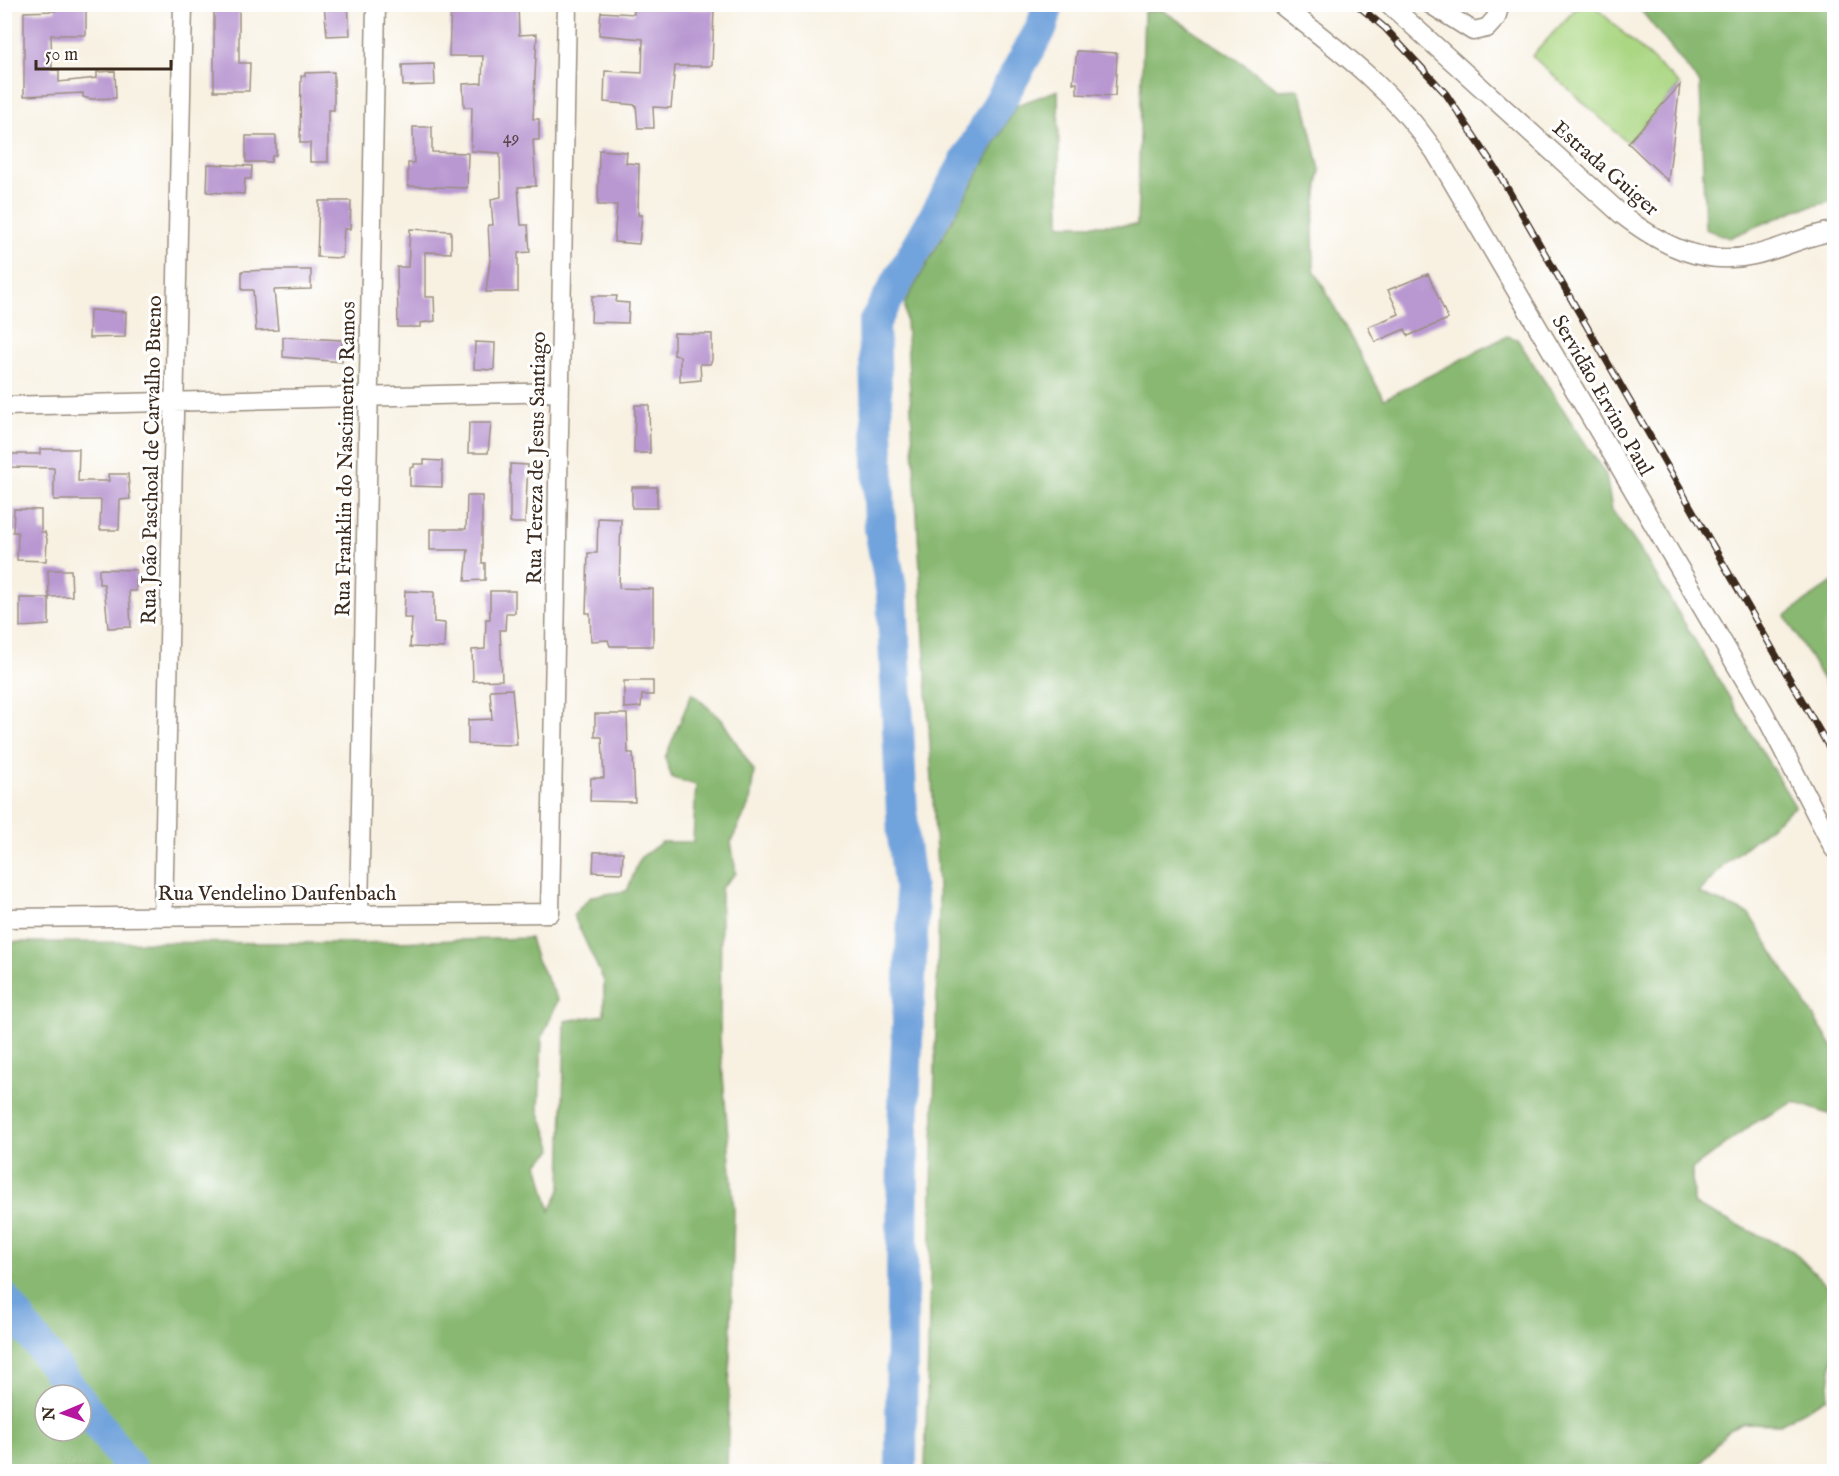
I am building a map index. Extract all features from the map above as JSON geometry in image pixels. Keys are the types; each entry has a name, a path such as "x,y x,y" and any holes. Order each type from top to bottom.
{"street":[{"name":"Rua João Paschoal de Carvalho Bueno","path":"163,916 183,4"},
{"name":"Rua Franklin do Nascimento Ramos","path":"359,915 376,4"},
{"name":"Rua Tereza de Jesus Santiago","path":"550,913 567,4"},
{"name":"Servidão Ervino Paul","path":"1280,4 1360,67 1413,120 1435,152 1763,711 1834,849"},
{"name":"Estrada Guiger","path":"1389,4 1621,214 1651,237 1667,245 1703,256 1729,258 1754,255 1834,231"},
{"path":"1430,4 1473,31 1487,28 1496,18 1500,4"},
{"path":"4,406 559,392"},
{"name":"Rua Vendelino Daufenbach","path":"4,918 550,913"}],"green space":[{"path":"1579,5 1593,5 1680,85 1628,143 1532,56"},
{"path":"1632,5 1834,5 1834,201 1796,210 1729,238 1705,229 1700,84 1639,8"},
{"path":"1162,10 1250,68 1278,90 1298,89 1305,105 1320,170 1313,227 1314,269 1384,399 1507,336 1517,339 1606,475 1612,510 1639,548 1795,806 1725,864 1699,893 1749,914 1834,1049 1834,1116 1794,1102 1757,1121 1692,1169 1693,1204 1793,1251 1834,1293 1834,1352 1827,1398 1780,1424 1744,1423 1727,1431 1695,1471 925,1471 939,905 905,303 1017,105 1058,90 1060,225 1137,225 1144,12"},
{"path":"1834,581 1834,698 1785,616"},
{"path":"692,693 722,720 754,771 750,802 731,842 736,873 721,888 720,1040 734,1209 727,1471 5,1471 5,942 359,943 530,938 536,958 558,1000 542,1038 539,1110 553,1150 538,1163 550,1211 561,1188 565,1021 604,1015 604,981 573,915 592,896 627,891 640,858 662,842 693,842 696,785 672,778 665,758"}],"building":[{"path":"55,4 86,4 86,35 51,35 52,70 59,70 59,82 97,78 97,72 115,71 116,98 90,99 83,97 83,93 24,96 24,12 55,11"},
{"path":"214,4 239,4 239,63 250,63 249,91 214,91"},
{"path":"324,4 348,4 350,35 327,36"},
{"path":"451,4 518,4 519,35 537,34 533,119 539,119 539,140 533,140 536,186 518,187 521,225 528,225 530,252 518,253 518,292 486,292 490,259 488,225 493,225 491,199 501,197 500,153 471,151 472,107 464,107 463,84 482,83 483,56 449,56"},
{"path":"634,4 670,4 670,9 714,9 712,66 675,66 671,108 653,107 654,128 638,128 636,105 604,102 605,71 642,73 643,39 599,35 601,12 634,14"},
{"path":"1077,51 1117,53 1115,96 1077,94 1077,83 1073,83"},
{"path":"434,64 435,85 403,86 402,65"},
{"path":"334,72 334,110 328,110 328,162 310,162 310,143 300,143 301,76 305,76 305,73"},
{"path":"1680,85 1668,181 1628,143"},
{"path":"413,127 432,127 432,152 468,153 467,188 408,186 408,163 414,163"},
{"path":"246,136 276,136 276,155 272,156 271,162 246,162"},
{"path":"599,150 627,152 626,163 639,164 638,215 642,215 639,244 614,242 617,205 598,205"},
{"path":"208,164 252,166 251,179 245,179 244,194 207,192"},
{"path":"319,201 351,201 350,229 344,229 342,258 317,257"},
{"path":"410,229 451,231 451,253 425,252 425,297 434,297 435,321 420,323 420,327 398,327 397,267 408,267"},
{"path":"311,270 311,289 274,290 278,330 256,331 253,290 242,290 242,271"},
{"path":"1428,274 1448,319 1408,336 1405,329 1375,342 1368,327 1399,314 1388,290"},
{"path":"592,296 617,296 616,302 629,303 628,323 591,322"},
{"path":"90,310 126,312 125,337 89,338"},
{"path":"674,333 712,334 712,360 710,364 700,364 701,380 680,382 680,356 674,355"},
{"path":"283,337 342,340 342,362 283,357"},
{"path":"475,342 495,343 494,370 474,369"},
{"path":"635,405 649,405 650,453 634,453"},
{"path":"469,423 491,423 488,453 468,453"},
{"path":"40,449 79,449 78,481 109,481 108,474 128,474 130,499 120,500 119,530 100,530 101,500 54,500 54,468 7,467 7,454 40,454"},
{"path":"424,460 442,461 442,487 410,486 410,468 414,467 414,464 424,464"},
{"path":"510,464 528,465 525,523 510,523"},
{"path":"632,487 657,487 657,508 632,508"},
{"path":"467,496 482,496 482,563 485,563 485,580 465,581 468,550 430,550 430,529 466,529"},
{"path":"14,509 41,510 41,532 45,532 47,539 46,561 17,560 18,532 13,532"},
{"path":"598,518 621,519 619,588 653,589 653,646 610,646 608,640 591,641 590,613 586,613 588,553 597,553"},
{"path":"99,569 136,570 136,591 129,591 131,627 108,628 104,584 99,584"},
{"path":"48,570 71,570 72,596 49,597"},
{"path":"405,591 434,592 434,622 445,623 444,648 410,647 412,618 404,618"},
{"path":"490,591 515,591 515,613 506,613 505,630 500,630 502,680 473,681 472,650 485,649 486,619 490,619"},
{"path":"20,598 49,598 49,625 20,627"},
{"path":"624,681 653,681 653,695 642,695 641,707 624,708"},
{"path":"512,689 517,745 468,744 468,720 492,719 490,690"},
{"path":"595,714 627,714 628,753 633,753 635,802 590,801 591,778 604,778 602,737 595,737"},
{"path":"594,852 623,852 622,873 593,872"}],"waterway":[{"path":"901,1472 903,1129 913,913 903,837 892,594 880,529 874,323 1042,27 1048,4"},
{"path":"4,1298 67,1383"},
{"path":"93,1417 133,1472"}],"railway":[{"path":"1356,4 1385,28 1446,94 1498,172 1834,756"}]}
